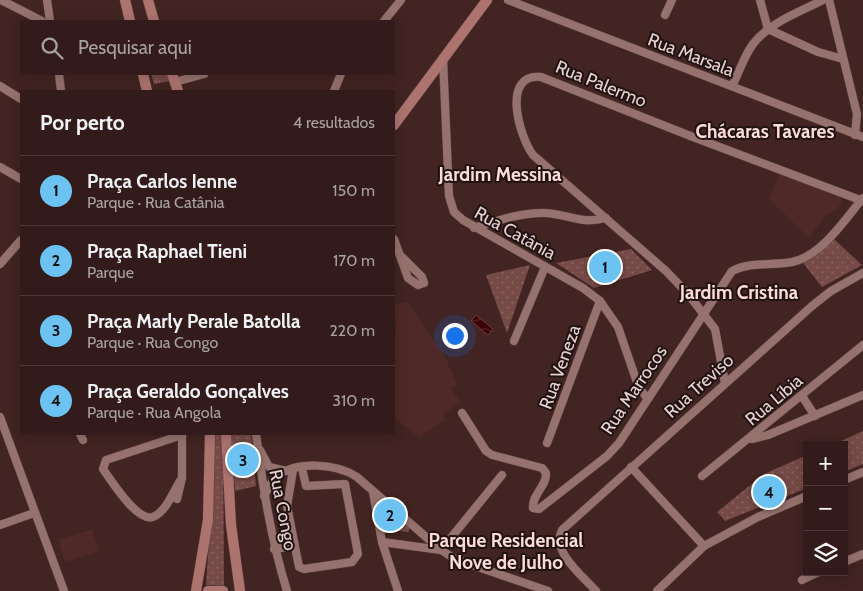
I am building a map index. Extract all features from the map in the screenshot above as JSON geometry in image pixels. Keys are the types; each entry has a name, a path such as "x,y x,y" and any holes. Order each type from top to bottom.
{"main road":[{"path":"125,0 130,20"},
{"path":"148,0 154,20"},
{"path":"395,124 487,0"},
{"path":"143,75 148,90"},
{"path":"196,591 208,520 210,435"},
{"path":"226,435 231,525 240,591"},
{"path":"208,591 223,591"}],"street":[{"path":"1,0 40,20"},
{"path":"48,0 50,20"},
{"path":"385,20 401,0"},
{"name":"Rua Marsala","path":"508,0 859,136"},
{"path":"665,15 672,0"},
{"path":"760,0 768,29 818,52 843,59"},
{"path":"732,86 752,46 768,29 823,0"},
{"path":"829,0 857,114 859,136"},
{"name":"Rua Catânia","path":"443,58 449,196 454,212 474,228 583,288 600,301 608,309 618,327 639,388 648,399"},
{"path":"59,75 62,90"},
{"path":"175,82 200,75"},
{"path":"336,89 342,75"},
{"name":"Rua Palermo","path":"725,383 717,336 703,313 666,270 533,155 524,144 518,118 517,95 518,88 524,79 541,77 693,137 862,200"},
{"path":"0,86 20,98"},
{"path":"0,167 20,178"},
{"name":"Rua Marrocos","path":"462,413 486,451 492,455 542,468 547,478 532,500 535,509 549,502 607,456 648,399 732,271 743,266 758,263 776,264 803,259 826,241 862,200"},
{"path":"474,228 494,221 542,213 592,222 606,218"},
{"path":"0,264 20,241"},
{"path":"395,241 402,257"},
{"path":"514,341 545,267"},
{"name":"Rua Treviso","path":"596,591 560,548 559,536 562,530 824,296 863,273"},
{"name":"Rua Veneza","path":"548,444 600,301"},
{"name":"Rua Líbia","path":"702,476 750,439 863,345"},
{"path":"750,439 768,435 863,395"},
{"path":"802,396 816,416"},
{"path":"0,417 64,591"},
{"path":"179,435 106,460 103,469 123,498 139,514 150,518 162,510 182,478"},
{"path":"177,499 182,478 182,435"},
{"name":"Rua Congo","path":"256,435 264,496 274,550 287,591"},
{"path":"258,446 269,467 290,470 323,465 340,468 356,477 441,550 455,559 548,591"},
{"path":"290,470 287,506 297,564 304,569 352,562 358,554 345,484 306,486 302,468"},
{"path":"632,468 704,546"},
{"path":"264,496 273,480 290,470"},
{"path":"848,478 863,472"},
{"path":"441,550 502,475"},
{"path":"373,492 382,542 398,591"},
{"path":"657,591 704,546 758,517 803,498"},
{"path":"0,526 34,513"},
{"path":"382,542 441,550"},
{"path":"274,550 294,546"},
{"path":"848,560 863,554"},
{"path":"802,580 810,576"}],"shaded area":[{"path":"780,171 839,195 842,201 838,208 825,216 809,238 769,199"},
{"path":"408,302 445,357 457,384 451,389 461,402 443,414 446,419 419,437 395,419 395,304"},
{"path":"92,529 99,551 65,562 58,540"}],"green space":[{"path":"151,75 167,75 170,81 154,84"},
{"path":"834,239 862,265 822,287 803,263"},
{"path":"631,249 652,270 594,288 556,263"},
{"path":"530,265 507,333 486,275"},
{"path":"863,431 863,464 848,470 848,441 841,441"},
{"path":"214,435 223,435 224,586 206,585 214,467"},
{"path":"230,435 251,435 256,486 235,491"},
{"path":"803,457 803,490 725,521 717,512 764,474"},
{"path":"383,503 409,527 409,532 387,530"}],"water":[{"path":"476,315 493,329 488,335 471,321"}],"place":[{"name":"Praça Carlos Ienne","path":"605,267"},
{"name":"Praça Marly Perale Batolla","path":"243,460"},
{"name":"Praça Geraldo Gonçalves","path":"769,492"},
{"name":"Praça Raphael Tieni","path":"390,515"}],"district":[{"name":"Chácaras Tavares","path":"765,131"},
{"name":"Jardim Messina","path":"500,174"},
{"name":"Jardim Cristina","path":"739,292"},
{"name":"Parque Residencial Nove de Julho","path":"506,551"}]}
